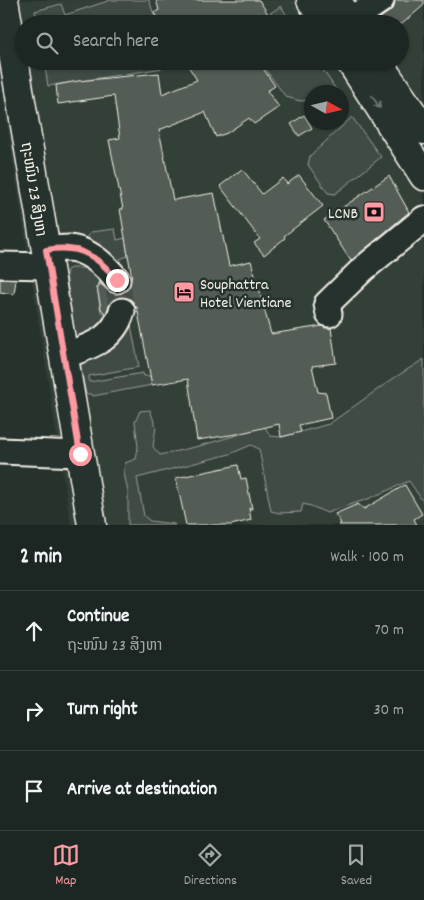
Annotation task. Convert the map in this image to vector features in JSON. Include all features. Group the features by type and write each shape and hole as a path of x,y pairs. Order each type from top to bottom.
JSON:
{"main road":[{"name":"ຖະໜົນ 23 ສິງຫາ","path":"4,0 15,66"},
{"path":"311,0 337,15"},
{"name":"ຖະໜົນ 23 ສິງຫາ","path":"16,70 92,525"},
{"path":"356,70 424,176"},
{"path":"383,70 424,130"}],"street":[{"path":"346,15 381,0"},
{"path":"329,314 327,304 363,269 424,218"},
{"path":"0,265 47,258 69,248 84,252 107,268 117,280"},
{"path":"63,356 93,345 108,335 120,318 122,310"},
{"path":"0,451 80,454"}],"shaded area":[{"path":"0,0 424,0 424,525 71,525 0,79"},
{"path":"111,0 149,0 154,15 65,15"},
{"path":"61,4 65,15 36,15 35,11"},
{"path":"281,6 286,15 268,15"},
{"path":"45,70 151,70 48,86"},
{"path":"266,70 323,70 333,85 304,85 304,101 286,97"},
{"path":"352,117 381,157 335,194 328,193 308,165 310,156 338,130 349,130 349,120"},
{"path":"115,229 117,240 125,238 128,256 120,259 120,262 116,265 88,245 88,235 91,232"},
{"path":"71,268 90,270 104,282 99,283 97,287 101,312 106,314 107,319 96,331 77,338 75,337 66,274 67,270"},
{"path":"126,324 131,325 139,367 89,376 89,382 143,373 144,376 150,376 152,385 93,396 92,394 86,394 81,364"},
{"path":"424,359 424,503 409,481 368,499 327,513 303,504 301,512 279,513 271,511 259,449 251,445 230,454 137,478 144,516 150,521 175,525 128,525 128,492 124,473 125,463 136,459 138,447 135,422 140,411 150,410 156,427 153,447 160,455 244,433 259,400 265,427 270,436 282,437 329,424"}],"building":[{"path":"156,0 259,0 268,14 155,15 154,13 159,10"},
{"path":"395,0 424,0 424,5 409,18 409,15 384,15 394,7"},
{"path":"191,70 264,70 275,86 267,91 279,107 254,124 249,118 227,133 216,137 205,112 159,130 173,200 214,193 229,266 251,261 271,334 322,326 331,328 336,363 312,366 318,392 326,393 331,418 299,425 301,432 281,437 279,424 237,434 197,440 188,379 152,385 137,307 128,298 120,297 113,300 106,314 101,309 97,287 99,283 112,293 119,294 127,291 132,278 120,209 123,209 109,140 120,138 114,96 58,104 56,85 159,73 162,94 197,80"},
{"path":"304,115 304,130 309,130 299,136 291,124"},
{"path":"242,169 262,194 283,178 287,184 299,175 323,206 284,236 285,238 264,255 254,243 260,239 220,186"},
{"path":"389,176 409,212 351,261 324,220"},
{"path":"0,279 16,280 14,294 0,292"},
{"path":"238,465 241,479 246,478 252,509 249,508 251,520 231,525 186,525 176,478"},
{"path":"405,485 422,514 414,519 417,525 338,525 341,523 335,514 358,504 364,509"}],"tunnel":[{"path":"117,280 122,311"}],"place":[{"name":"LCNB","path":"374,212"},
{"name":"Souphattra Hotel Vientiane","path":"184,292"}],"route":[{"path":"80,454 46,250 69,248 84,252 107,268 117,280"}]}
